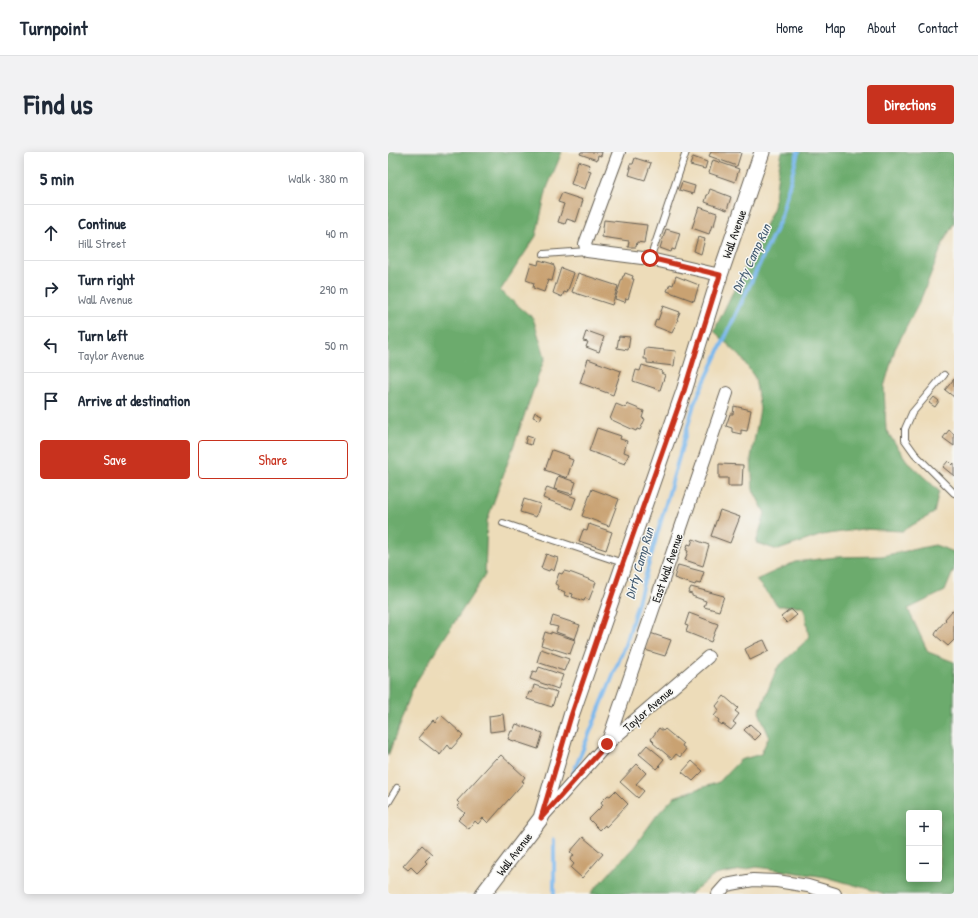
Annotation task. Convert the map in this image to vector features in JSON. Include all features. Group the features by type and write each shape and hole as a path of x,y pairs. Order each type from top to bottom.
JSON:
{"street":[{"path":"619,152 585,244 587,251 650,258 720,275"},
{"name":"Wall Avenue","path":"483,894 541,818 571,716 684,391 720,275 762,152"},
{"name":"East Wall Avenue","path":"607,744 727,393"},
{"name":"Taylor Avenue","path":"541,818 607,744 708,657"},
{"path":"718,894 726,885 753,880 777,881 808,886 835,894"}],"lane":[{"path":"650,258 686,152"},
{"path":"544,254 587,251"},
{"path":"944,375 912,413 905,429 905,440 915,454 954,493"},
{"path":"503,523 623,563"},
{"path":"388,803 397,788"}],"green space":[{"path":"388,152 562,152 547,188 536,236 500,291 533,318 545,357 487,521 485,575 414,685 388,756"},
{"path":"782,152 954,152 954,223 944,241 920,301 895,349 884,387 886,430 907,461 939,491 934,513 902,531 862,529 822,535 778,550 756,543 765,513 753,490 751,458 760,409 755,378 741,357 714,331 774,207"},
{"path":"935,545 954,552 954,569 945,591 908,609 928,652 954,662 954,894 886,894 826,877 757,867 715,875 690,894 590,894 634,847 657,815 674,797 719,782 740,760 761,754 769,736 759,712 777,668 809,638 804,606 778,606 756,580 795,562 836,557 882,556"}],"building":[{"path":"581,152 602,152 601,156 598,155 597,160 580,154"},
{"path":"711,152 741,153 737,166 709,156"},
{"path":"693,157 707,162 705,169 690,165"},
{"path":"635,158 651,163 645,180 629,175 631,168 629,168 630,164 633,164"},
{"path":"713,160 739,169 735,182 709,173"},
{"path":"578,161 590,165 588,170 591,171 585,189 571,184"},
{"path":"682,182 695,186 693,194 679,190"},
{"path":"710,189 731,197 727,210 705,202"},
{"path":"562,193 583,200 576,222 567,219 565,224 558,222 564,204 558,202"},
{"path":"699,207 717,213 714,226 712,225 709,234 692,228"},
{"path":"604,220 647,225 644,243 637,242 636,247 628,247 629,241 602,237"},
{"path":"666,229 680,233 675,250 672,249 671,252 660,248"},
{"path":"698,237 705,239 701,254 694,251"},
{"path":"539,260 553,264 555,269 552,281 548,280 544,292 533,288 534,283 526,280 531,263 538,265"},
{"path":"561,268 574,273 567,293 564,292 562,297 553,293"},
{"path":"578,273 618,286 612,305 572,292"},
{"path":"625,273 633,276 632,279 634,279 628,299 626,298 625,302 615,299"},
{"path":"676,276 699,285 694,301 667,291 670,284 673,285"},
{"path":"663,306 680,312 672,333 654,326"},
{"path":"586,332 604,337 599,352 586,347 588,342 583,341"},
{"path":"619,336 630,337 628,350 617,348"},
{"path":"645,348 676,351 674,366 647,363 647,359 644,359"},
{"path":"588,359 621,371 613,395 580,383"},
{"path":"642,365 662,371 661,373 665,375 660,390 633,381 636,370 640,371"},
{"path":"954,379 954,397 945,390"},
{"path":"934,397 939,401 935,407 929,403"},
{"path":"616,404 626,408 627,404 644,411 642,418 645,419 640,430 637,429 636,431 610,419"},
{"path":"734,406 751,410 747,431 741,430 741,434 732,432 732,428 726,426 730,414 733,414"},
{"path":"535,412 542,415 540,420 533,417"},
{"path":"597,428 621,436 620,439 627,441 624,452 629,454 625,464 589,451"},
{"path":"949,430 954,434 954,446 943,438"},
{"path":"527,436 533,438 531,445 525,443"},
{"path":"552,450 569,456 568,458 573,460 567,478 545,470"},
{"path":"948,461 952,465 954,463 954,476 943,467"},
{"path":"719,464 743,465 742,486 728,486 728,478 719,478"},
{"path":"558,476 576,482 572,494 554,489"},
{"path":"547,487 576,498 572,509 543,498"},
{"path":"592,489 619,499 609,526 582,516"},
{"path":"524,499 540,504 536,517 520,512"},
{"path":"720,510 740,517 730,543 711,536"},
{"path":"589,524 612,532 606,550 579,541 583,530 587,531"},
{"path":"693,539 709,545 703,566 685,560 688,551 686,550 688,544 691,545"},
{"path":"546,554 558,558 554,571 541,568"},
{"path":"678,565 704,572 700,584 696,583 695,585 674,578"},
{"path":"564,571 596,582 589,600 585,598 584,601 572,597 573,594 570,593 569,597 564,595 565,592 558,589 559,586 555,584 559,573 562,574"},
{"path":"691,587 724,596 719,611 704,607 706,601 688,593"},
{"path":"791,609 797,615 787,623 781,617"},
{"path":"952,611 954,612 954,640 948,646 935,635 937,630"},
{"path":"689,613 718,624 711,642 686,632 688,626 685,625"},
{"path":"553,616 580,625 575,639 556,632 558,627 550,625"},
{"path":"545,632 551,634 551,632 575,640 570,654 541,645"},
{"path":"650,633 671,640 665,656 645,650"},
{"path":"764,640 769,651 750,660 745,649"},
{"path":"541,649 569,659 564,671 537,662"},
{"path":"539,667 563,675 558,689 530,679 533,671 537,672"},
{"path":"534,685 557,692 552,707 527,699 529,692 532,693"},
{"path":"724,696 738,708 735,711 739,714 733,722 736,724 731,730 718,722 719,720 714,716 719,710 716,706"},
{"path":"503,714 505,730 490,732 489,716"},
{"path":"441,715 463,736 451,749 448,745 440,755 418,738 433,720 435,722"},
{"path":"516,724 543,733 538,749 508,739"},
{"path":"750,724 761,734 755,740 744,730"},
{"path":"659,728 663,731 665,729 683,744 682,746 686,749 680,757 676,754 672,759 653,743 654,742 651,739"},
{"path":"647,745 664,759 657,769 639,754"},
{"path":"501,755 525,777 522,781 524,782 488,823 483,818 478,824 475,821 469,829 458,820 465,813 457,806 460,804 457,801 496,758 497,759"},
{"path":"692,761 703,771 693,781 682,772"},
{"path":"637,764 646,773 636,784 644,791 638,798 620,782"},
{"path":"615,791 628,804 606,827 605,825 600,830 589,819 603,805 601,802"},
{"path":"583,837 603,854 582,878 571,868 574,864 570,860 574,855 570,852"},
{"path":"422,845 432,854 425,861 427,863 417,873 411,867 408,870 403,866"}],"waterway":[{"name":"Dirty Camp Run","path":"572,776 627,641 694,404 780,220 798,152"},
{"name":"Dirty Camp Run","path":"554,840 554,894"}],"route":[{"path":"607,744 541,818 571,716 684,391 720,275 650,258"}]}
